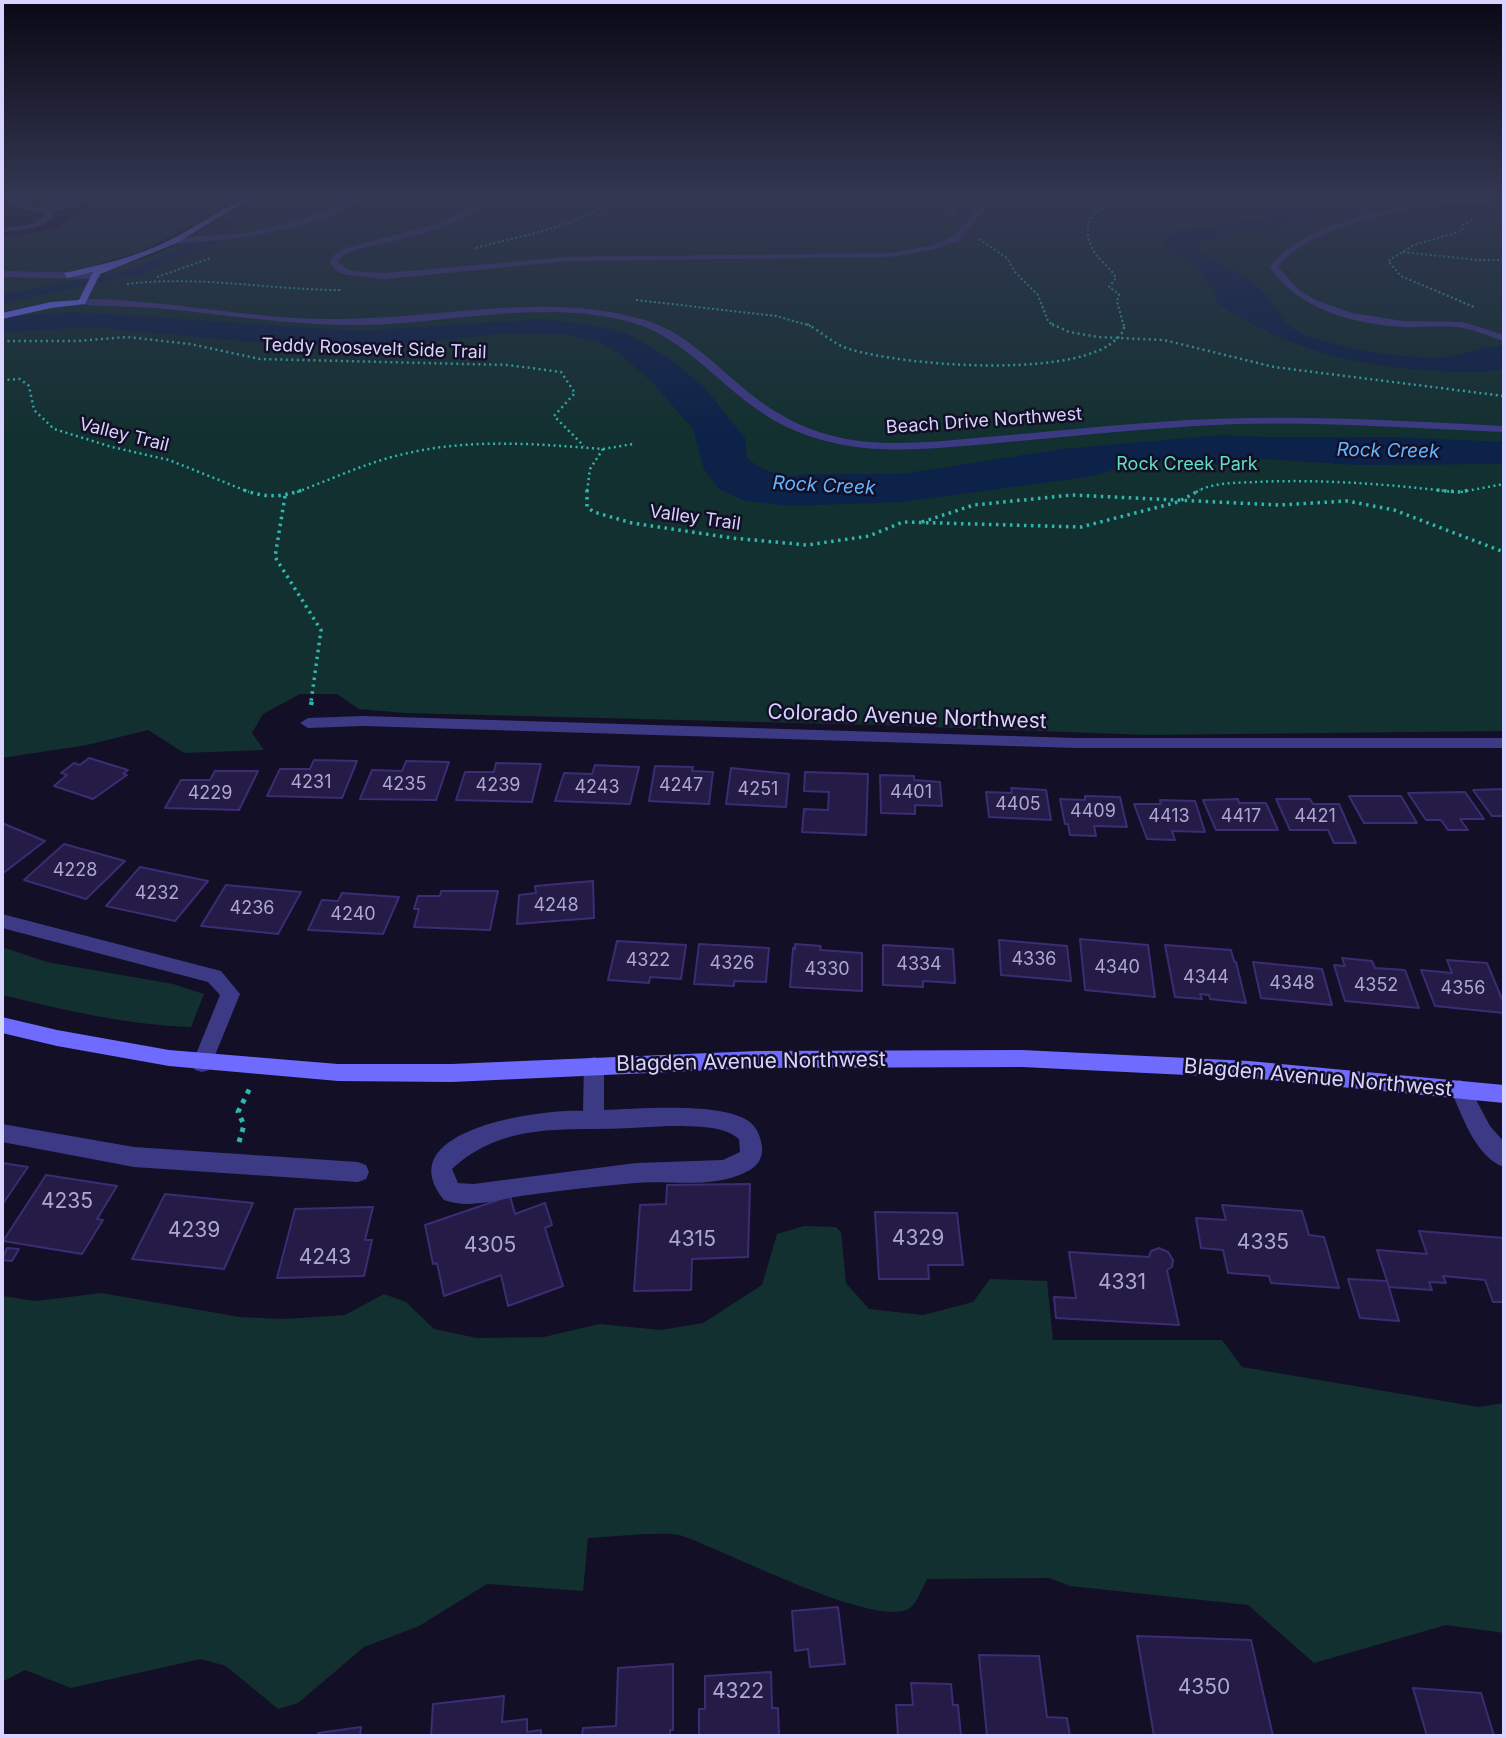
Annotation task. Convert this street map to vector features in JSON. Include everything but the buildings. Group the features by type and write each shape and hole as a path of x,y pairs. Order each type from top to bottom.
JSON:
{"main road":[{"path":"86,295 97,276"},
{"name":"Beach Drive Northwest","path":"2,314 27,305 86,295"},
{"name":"Beach Drive Northwest","path":"2,314 86,295"},
{"name":"Blagden Avenue Northwest","path":"2,1025 61,1040 202,1064 252,1068 408,1073 801,1059 1096,1060 1504,1094"}],"street":[{"path":"1280,276 1289,287 1341,313 1396,323 1461,325 1504,338"},
{"name":"Beach Drive Northwest","path":"86,295 242,317 314,322 396,321 552,310 624,317 654,326 681,339 748,398 780,420 821,436 868,445 914,446 1242,420 1329,420 1504,429"},
{"name":"Colorado Avenue Northwest","path":"309,723 363,721 1131,745 1361,746 1504,743"},
{"path":"2,921 214,976 230,994 202,1064"},
{"path":"593,1119 594,1065"},
{"path":"1460,1089 1482,1133 1504,1157"},
{"path":"554,1118 593,1119 700,1119 742,1128 751,1140 751,1156 740,1165 723,1170 636,1173 472,1194 452,1193 443,1182 440,1166 455,1150 483,1134 554,1118"},
{"path":"2,1133 164,1162 358,1172"}],"path":[{"path":"1019,276 1038,295 1045,307 1048,321 1057,328 1098,337 1164,340 1274,367 1504,396"},
{"path":"630,299 706,310 752,312 803,322 834,344 852,350 926,360 1009,363 1083,357 1120,338 1125,328 1117,302 1119,295 1110,286 1115,276"},
{"path":"1401,276 1482,310"},
{"name":"Teddy Roosevelt Side Trail","path":"2,341 77,341 127,337 190,344 260,359 508,365 561,372 575,393 554,416 566,430 581,439 585,447"},
{"name":"Valley Trail","path":"2,380 20,379 29,386 34,410 54,429 112,447 169,460 256,494 285,496 402,454 437,447 514,442 603,449"},
{"path":"603,449 633,444"},
{"name":"Valley Trail","path":"603,449 590,464 586,488 587,506 594,512 632,523 732,538 807,545 869,536 903,522 1072,528 1178,502 1201,489 1241,482 1383,484 1458,492 1504,484"},
{"path":"919,523 975,505 1072,495 1279,505 1347,501 1394,510 1504,552"},
{"path":"285,496 275,557 321,630 309,723"},
{"path":"231,1166 244,1125 238,1112 250,1088"}],"green space":[{"name":"Rock Creek Park","path":"2,276 1504,276 1504,731 1148,735 405,713 359,709 337,694 300,694 263,714 252,733 264,750 184,753 148,730 87,745 2,758"},
{"path":"2,947 47,962 173,984 204,994 191,1027 119,1020 49,1006 2,995"},
{"path":"804,1226 836,1227 841,1232 846,1283 869,1309 923,1315 973,1302 990,1279 1047,1281 1053,1340 1222,1340 1242,1367 1479,1407 1504,1403 1504,1633 1446,1625 1314,1663 1248,1605 1070,1586 1049,1578 927,1579 911,1607 894,1612 834,1599 679,1535 648,1534 588,1538 583,1591 487,1584 419,1626 364,1647 298,1703 278,1709 226,1666 201,1659 71,1688 25,1670 2,1682 2,1296 36,1301 101,1293 240,1317 284,1319 345,1315 384,1294 406,1302 434,1329 477,1338 544,1337 599,1324 661,1330 703,1323 762,1285 777,1234"}],"water":[{"path":"97,276 133,276 2,303 2,295"},
{"path":"1202,276 1241,276 1267,296 1291,327 1323,341 1345,347 1416,357 1452,356 1504,345 1504,369 1484,372 1424,370 1367,363 1316,351 1268,332 1218,304 1214,292"},
{"name":"Rock Creek","path":"74,312 359,331 544,319 611,328 628,334 669,358 704,387 745,438 747,458 767,471 790,476 901,474 1062,449 1221,435 1395,437 1504,442 1504,464 1357,465 1263,459 1223,465 1176,460 1138,462 1094,476 902,502 789,506 745,501 718,488 704,469 693,429 652,382 619,353 597,341 570,335 510,333 400,344 285,345 90,327 2,332 2,317"}]}
